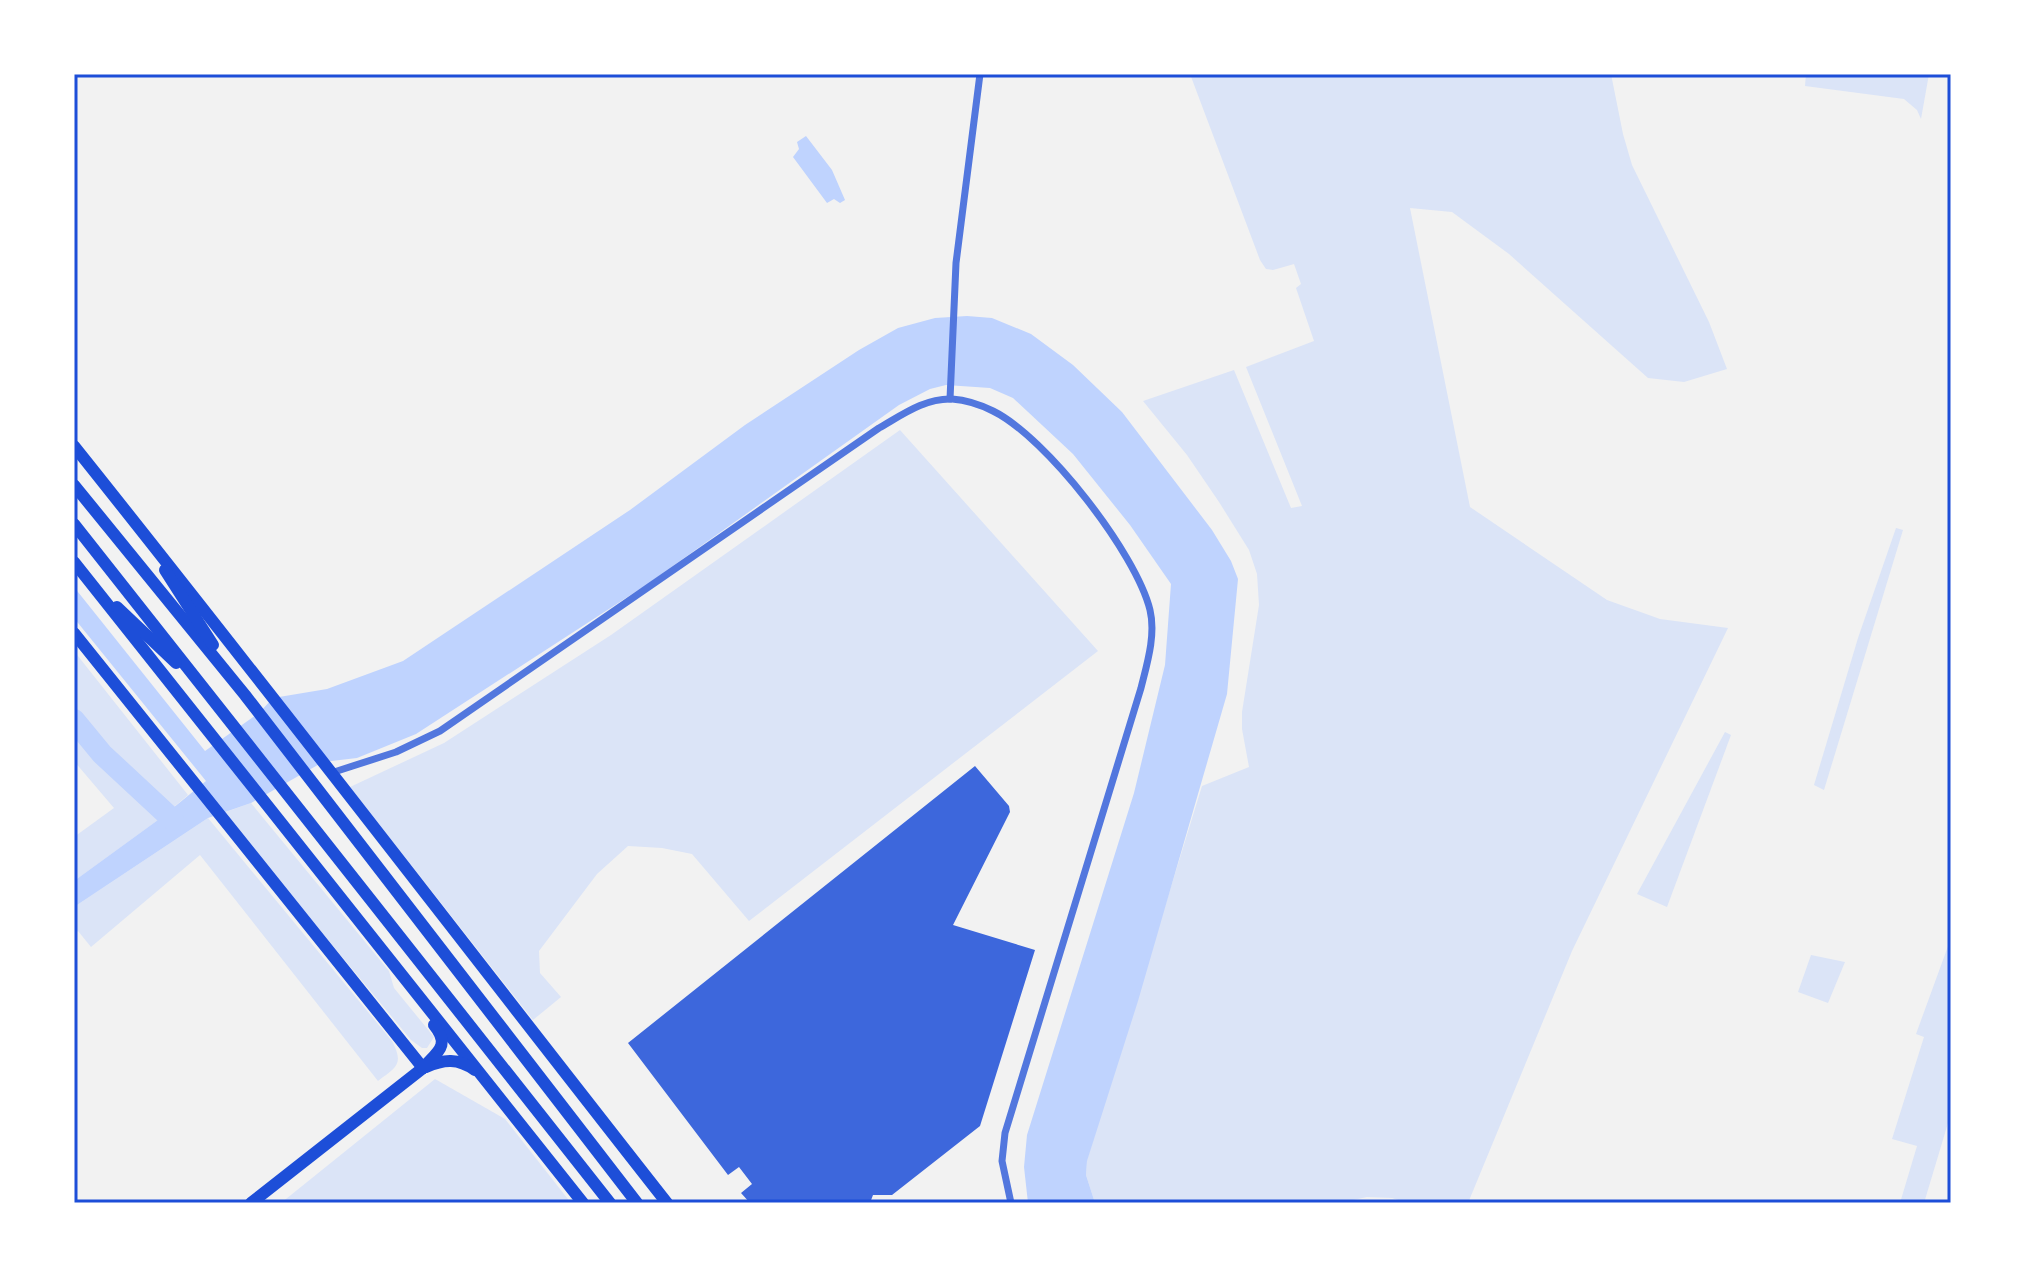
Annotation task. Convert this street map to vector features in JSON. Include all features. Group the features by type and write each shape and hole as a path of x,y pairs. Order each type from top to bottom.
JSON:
{"main road":[{"path":"74,446 667,1203"},
{"path":"74,485 245,695 637,1203"},
{"path":"134,521 245,695"},
{"path":"74,524 610,1203"},
{"path":"74,562 583,1203"},
{"path":"83,574 211,697"},
{"path":"74,633 423,1068"},
{"path":"251,1203 423,1068 442,1045 442,1039 411,997 397,970"},
{"path":"423,1068 446,1059 460,1061 481,1074"}],"street":[{"path":"951,396 956,263 980,74"},
{"path":"327,768 396,752 440,731 912,408 951,396 995,411 1059,466 1128,560 1143,588 1151,614 1151,638 1141,688 1005,1133 1002,1161 1011,1203"}],"shaded area":[{"path":"1190,74 1611,74 1632,165 1709,322 1727,369 1684,382 1648,378 1509,254 1452,212 1410,208 1470,507 1607,600 1660,619 1728,628 1572,951 1468,1203 1408,1203 1392,1198 1367,1197 1339,1203 1095,1203 1086,1175 1087,1160 1202,786 1249,767 1242,712 1259,605 1257,574 1249,550 1219,502 1187,455 1143,401 1234,370 1291,508 1302,506 1246,367 1314,341 1296,288 1301,284 1294,264 1273,270 1266,269 1260,260"},
{"path":"1806,74 1929,74 1921,119 1917,110 1904,99 1805,86"},
{"path":"900,430 1098,651 749,921 692,854 628,846 597,874 539,951 540,973 561,997 533,1020 350,787 444,743 611,635"},
{"path":"1896,528 1903,530 1824,790 1814,785 1858,638"},
{"path":"74,651 188,795 74,881 74,837 114,808 74,761"},
{"path":"1725,732 1731,735 1667,907 1637,894"},
{"path":"251,803 389,971 394,988 434,1037 427,1048 411,1040 223,813"},
{"path":"208,818 392,1041 398,1055 397,1064 378,1081 200,855 91,947 78,931 74,934 74,907"},
{"path":"1951,938 1951,1113 1924,1203 1900,1203 1917,1146 1892,1139 1924,1037 1916,1034"},
{"path":"1811,955 1845,962 1828,1003 1798,992"},
{"path":"435,1079 505,1119 571,1203 281,1203"}],"water":[{"path":"806,136 832,170 845,200 840,203 834,199 827,203 793,157 799,149 797,142"},
{"path":"935,318 992,318 1031,334 1073,365 1122,412 1212,530 1238,579 1227,694 1138,1001 1087,1161 1086,1175 1095,1203 1028,1203 1024,1167 1027,1135 1134,793 1165,665 1171,584 1130,525 1073,454 1013,398 990,388 946,385 930,389 899,405 649,583 416,734 357,758 323,762 251,803 208,818 74,907 74,881 206,781 74,618 74,587 205,751 259,713 273,698 327,689 403,661 630,510 745,425 859,350 898,328"}],"building":[{"path":"975,766 1009,806 1010,812 953,925 1035,950 980,1126 892,1195 873,1195 870,1203 750,1203 741,1193 752,1184 739,1167 728,1175 628,1043"}],"waterway":[{"path":"74,720 102,754 173,820"}]}
